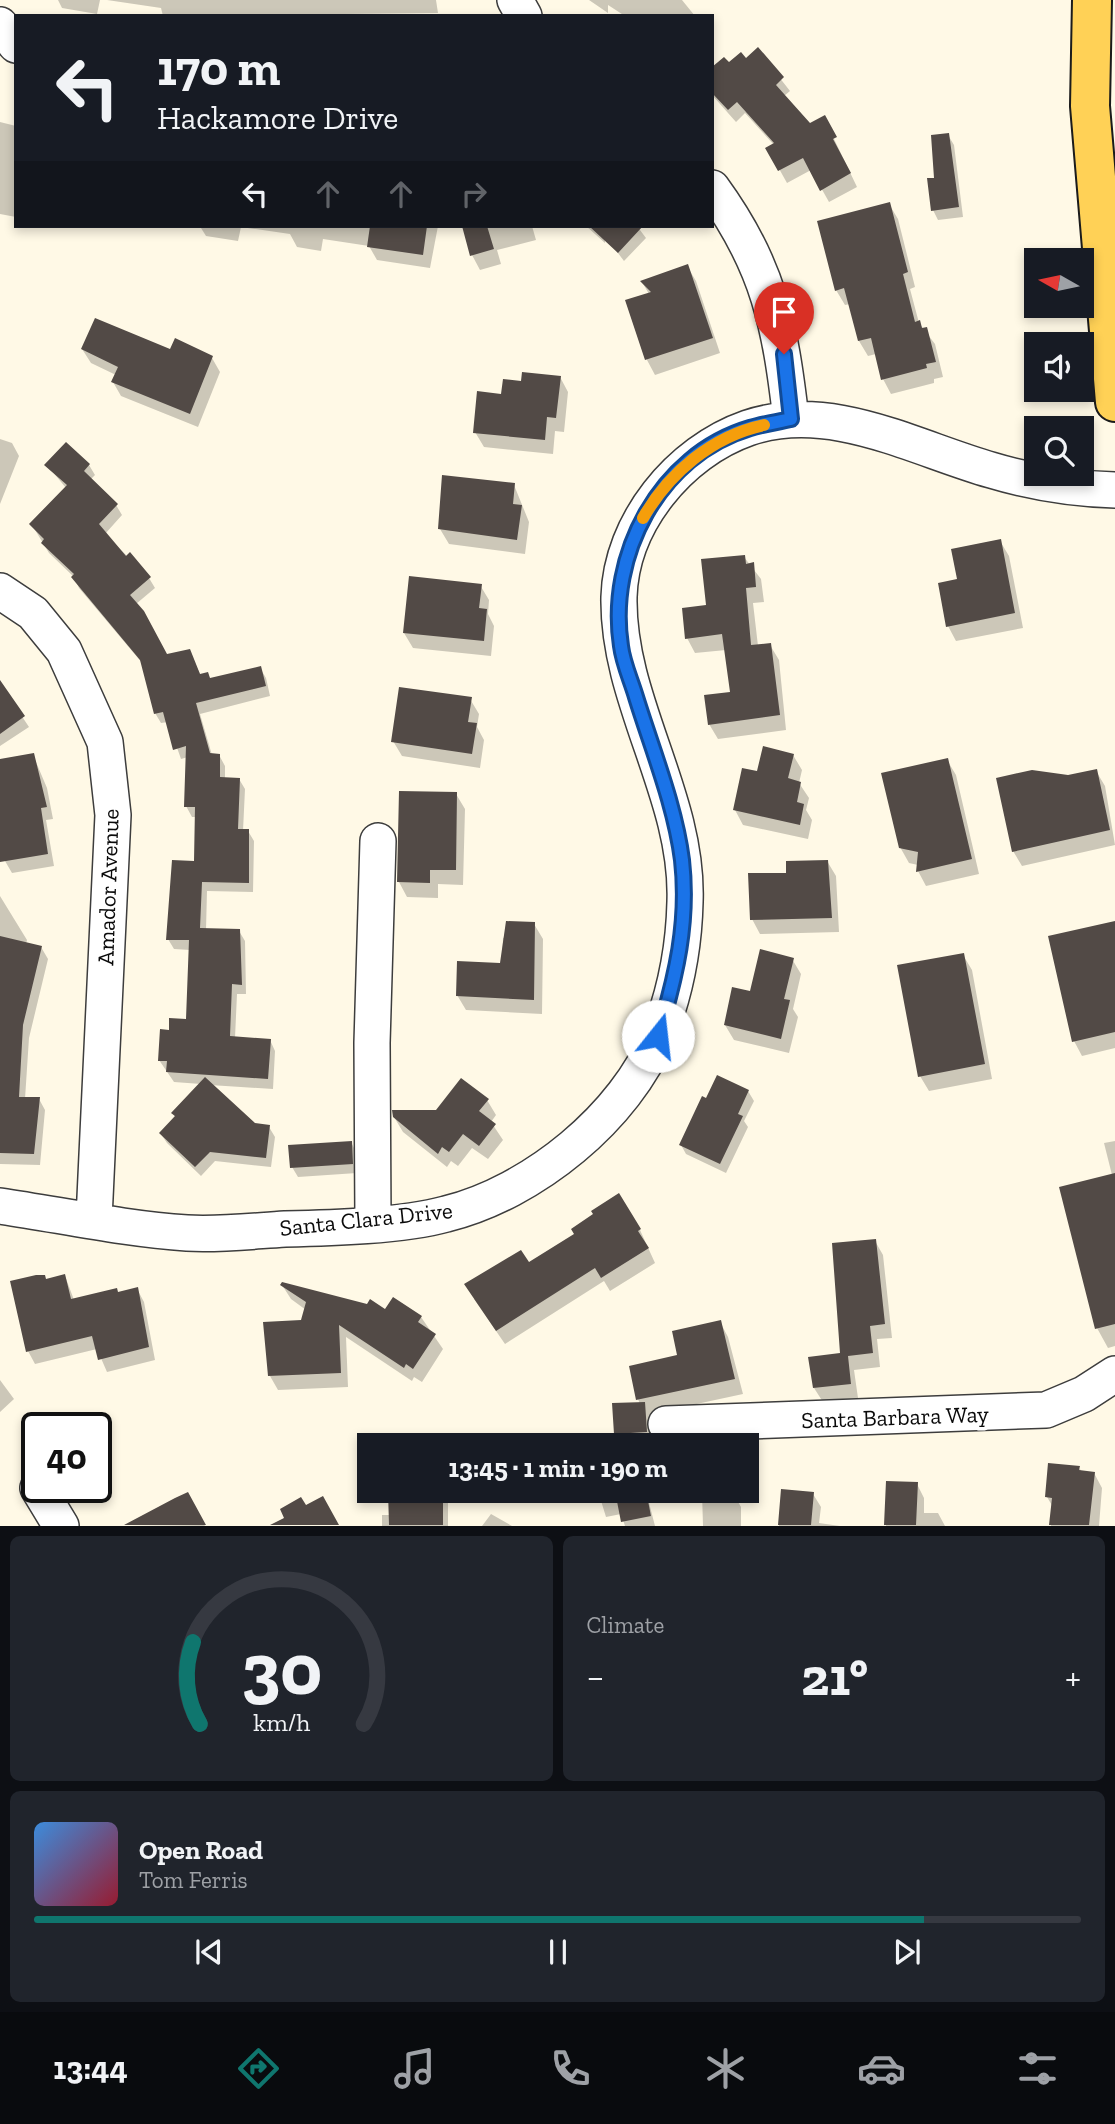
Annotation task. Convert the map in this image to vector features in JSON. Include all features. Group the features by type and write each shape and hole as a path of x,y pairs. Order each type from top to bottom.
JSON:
{"main road":[{"path":"1092,0 1090,106 1115,402"}],"street":[{"path":"0,25 14,42"},
{"path":"714,191 737,223 770,295 784,354 791,419"},
{"name":"Santa Clara Drive","path":"0,1206 187,1233 373,1223 446,1215 498,1195 542,1172 608,1112 635,1077 658,1036 676,976 685,899 681,856 670,808 621,646 619,592 631,540 656,495 677,472 710,447 748,428 791,419 863,427 991,470 1050,484 1115,490"},
{"name":"Amador Avenue","path":"0,592 33,613 64,651 105,742 113,815 94,1219"},
{"path":"373,1223 372,1043 378,841"},
{"name":"Santa Barbara Way","path":"666,1424 1046,1410 1084,1394 1115,1374"},
{"path":"47,1503 61,1525"}],"building":[{"path":"758,47 784,77 776,85 810,123 825,115 837,137 833,139 851,173 820,191 803,158 778,171 765,148 774,143 737,102 728,110 714,95 714,65 724,57 729,62 741,52 746,58"},
{"path":"949,133 959,207 931,211 927,178 934,178 931,135"},
{"path":"890,202 908,272 903,274 915,322 920,320 922,328 927,327 936,362 926,364 927,368 881,380 871,338 858,341 844,288 835,291 817,221"},
{"path":"370,228 427,228 423,255 367,247"},
{"path":"463,228 488,228 494,249 470,256"},
{"path":"591,228 641,228 618,253"},
{"path":"688,264 713,338 645,360 625,300 651,292 640,281"},
{"path":"95,318 170,349 175,338 213,356 190,414 111,382 118,367 81,349"},
{"path":"522,372 561,376 556,418 547,417 545,440 473,433 477,391 501,394 503,379 521,381"},
{"path":"66,442 90,464 84,471 118,504 99,524 126,556 130,552 151,577 130,595 144,611 167,654 190,649 200,674 208,672 210,678 261,666 266,686 196,703 210,753 220,754 220,777 240,778 238,829 249,829 249,883 202,882 200,928 240,929 242,985 232,984 230,1036 271,1039 268,1079 166,1072 167,1061 158,1061 160,1029 169,1030 169,1018 186,1019 189,940 166,940 172,860 194,861 195,807 184,807 186,746 173,750 163,712 154,714 140,660 71,577 74,574 41,543 44,539 29,524 67,485 44,465"},
{"path":"442,475 515,483 513,504 522,505 517,540 438,529"},
{"path":"1001,539 1015,613 946,627 938,583 957,579 951,549"},
{"path":"745,555 746,564 754,562 756,587 746,588 751,645 771,643 780,715 708,725 704,695 730,692 722,634 685,639 682,608 706,605 701,559"},
{"path":"409,576 482,584 479,608 487,609 484,641 403,633"},
{"path":"0,680 25,716 0,734"},
{"path":"399,687 472,697 468,722 477,723 472,754 391,742"},
{"path":"763,746 794,754 788,778 801,782 797,802 804,804 800,825 733,810 742,768 757,771"},
{"path":"34,753 47,807 41,808 48,854 0,862 0,759"},
{"path":"948,758 972,859 916,872 918,852 899,848 881,773"},
{"path":"1097,769 1110,830 1012,852 996,778 1032,770 1068,775"},
{"path":"399,791 457,792 456,870 430,870 430,883 397,882"},
{"path":"828,860 832,918 750,920 748,873 786,873 786,861"},
{"path":"506,921 535,922 534,1000 456,996 457,961 500,963"},
{"path":"1115,921 1115,1032 1072,1042 1048,936"},
{"path":"0,936 42,946 23,1025 19,1097 40,1097 34,1154 0,1153"},
{"path":"760,949 794,958 784,999 790,1000 781,1039 724,1025 732,987 750,991"},
{"path":"964,953 985,1064 918,1077 897,965"},
{"path":"717,1075 749,1090 738,1114 743,1116 720,1164 679,1145 702,1096 706,1098"},
{"path":"205,1077 255,1123 270,1125 266,1158 210,1152 195,1167 159,1133 175,1116 171,1113"},
{"path":"461,1078 489,1099 479,1111 496,1124 479,1146 463,1134 449,1152 442,1147 438,1154 393,1117 392,1110 436,1110"},
{"path":"352,1141 353,1164 290,1168 288,1145"},
{"path":"1115,1173 1115,1324 1095,1329 1059,1187"},
{"path":"619,1193 649,1248 601,1278 595,1268 496,1331 464,1284 521,1250 529,1262 574,1234 571,1229 593,1214 591,1211"},
{"path":"876,1239 885,1324 870,1326 873,1353 848,1356 851,1384 813,1388 808,1357 840,1353 832,1243"},
{"path":"65,1274 71,1299 117,1288 118,1292 138,1287 149,1347 98,1360 92,1336 26,1352 10,1281 36,1275 45,1275 46,1279"},
{"path":"282,1282 367,1304 370,1299 385,1309 393,1297 422,1316 418,1322 436,1334 413,1369 406,1364 404,1368 339,1325 341,1373 268,1376 263,1322 301,1320 306,1302 280,1285"},
{"path":"721,1320 735,1379 636,1400 629,1366 677,1355 672,1331"},
{"path":"645,1402 647,1432 614,1433 612,1403"},
{"path":"1048,1463 1080,1466 1079,1470 1095,1472 1089,1525 1049,1525 1052,1498 1045,1497"},
{"path":"886,1481 918,1482 916,1525 884,1525"},
{"path":"781,1489 814,1492 811,1525 778,1525"},
{"path":"188,1492 206,1525 124,1525 175,1498"},
{"path":"323,1496 339,1525 270,1525 284,1518 280,1509 301,1497 306,1505"},
{"path":"388,1503 443,1503 443,1525 389,1525"},
{"path":"617,1503 648,1503 651,1516 621,1522"}],"slow traffic":[{"path":"643,518 656,495 677,472 710,447 748,428 764,425"}],"route":[{"path":"658,1036 676,976 685,899 681,856 670,808 621,646 619,592 631,540 656,495 677,472 710,447 748,428 791,419 784,354"}]}
